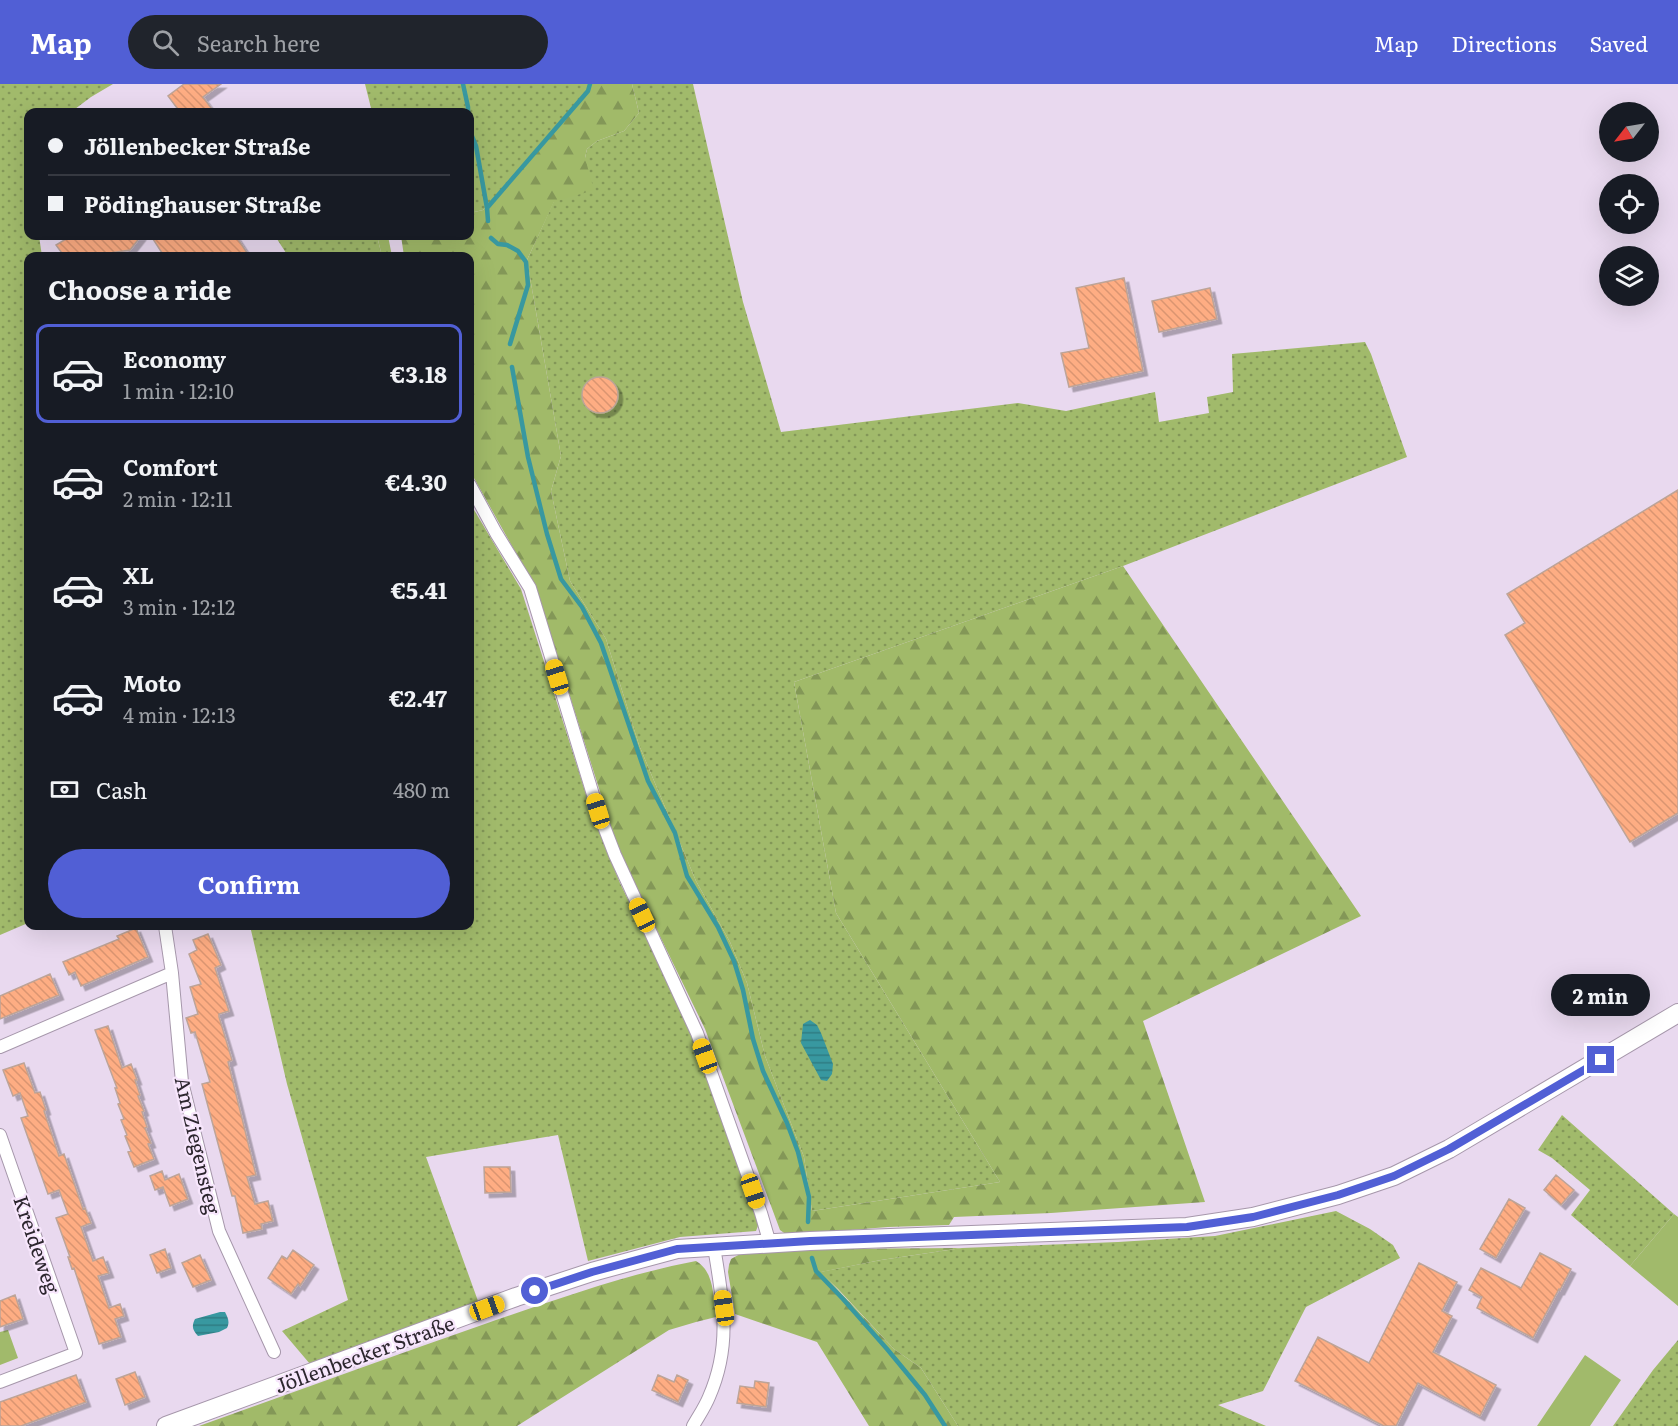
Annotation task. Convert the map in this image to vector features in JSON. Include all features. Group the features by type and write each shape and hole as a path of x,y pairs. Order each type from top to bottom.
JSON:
{"main road":[{"name":"Jöllenbecker Straße","path":"166,1426 497,1304 571,1279 677,1249 810,1241 1187,1227 1275,1212 1394,1176 1449,1149 1678,1013"}],"street":[{"path":"474,492 530,588 598,811 615,855 697,1033 770,1244"},
{"name":"Am Ziegensteg","path":"166,930 182,1082 219,1231 274,1352"},
{"path":"0,1047 172,973"},
{"name":"Kreideweg","path":"0,1135 76,1353 0,1382"},
{"path":"693,1426 709,1397 720,1363 724,1338 724,1308 714,1247"}],"green space":[{"path":"0,84 113,84 76,108 24,108 24,240 40,240 41,252 24,252 24,925 0,935"},
{"path":"365,84 591,84 588,92 483,210 474,212 474,108 371,108"},
{"path":"591,84 632,84 639,113 624,131 597,141 587,149 585,158 594,190 554,202 527,260 561,456 551,491 570,581 606,639 639,745 696,881 730,942 747,983 765,1056 804,1157 812,1211 1000,1182 836,913 794,682 1123,566 1361,916 1143,1021 1205,1202 954,1217 949,1225 787,1235 780,1230 705,1029 619,852 536,589 474,478 474,252 403,252 402,240 474,240 474,212 483,210 588,92"},
{"path":"632,84 693,84 743,302 781,432 1018,403 1066,411 1155,392 1159,422 1209,413 1207,397 1233,392 1232,354 1365,342 1407,457 1123,566 794,682 836,913 1000,1182 812,1211 804,1157 765,1056 747,983 730,942 696,881 639,745 606,639 570,581 551,491 561,456 527,260 554,201 585,158 587,149 597,141 624,131 639,113"},
{"path":"278,240 378,240 381,252 285,252"},
{"path":"378,240 389,240 391,252 381,252"},
{"path":"474,510 521,589 592,813 620,883 695,1035 759,1223 756,1231 680,1237 588,1261 558,1135 426,1157 478,1301 310,1364 282,1331 348,1300 287,1084 251,930 474,930"},
{"path":"1562,1115 1674,1214 1630,1266 1571,1215 1590,1190 1552,1158 1538,1150"},
{"path":"1336,1211 1370,1229 1393,1245 1400,1258 1306,1307 1263,1391 1218,1405 1266,1426 958,1426 921,1368 894,1349 820,1272 962,1248 1215,1236"},
{"path":"1674,1214 1678,1217 1678,1306 1630,1266"},
{"path":"962,1248 821,1272 894,1349 921,1368 958,1426 869,1426 817,1342 735,1314 728,1272 731,1259 742,1253 813,1249"},
{"path":"696,1261 707,1272 710,1279 716,1317 669,1330 517,1426 199,1426 561,1298 615,1281"},
{"path":"8,1330 18,1358 0,1365 0,1332"},
{"path":"1678,1340 1678,1426 1613,1426 1653,1370"},
{"path":"1585,1355 1621,1380 1590,1426 1537,1426"}],"water":[{"path":"810,1020 817,1025 833,1064 832,1074 827,1081 821,1080 801,1043 803,1024"},
{"path":"225,1312 227,1316 227,1328 198,1336 193,1328 195,1319"}],"building":[{"path":"184,84 221,84 203,97 211,108 177,108 168,96"},
{"path":"64,240 138,240 130,250 116,252 61,252 56,245"},
{"path":"154,240 239,240 246,252 161,252"},
{"path":"1124,278 1143,371 1069,387 1061,353 1089,348 1076,288"},
{"path":"1210,288 1217,319 1159,332 1152,301"},
{"path":"600,377 612,383 618,395 612,407 600,413 588,407 582,395 588,383"},
{"path":"1678,490 1678,813 1630,842 1505,635 1525,623 1507,594"},
{"path":"137,930 148,957 81,986 75,972 69,975 63,962 119,939 117,936"},
{"path":"208,934 221,965 215,968 229,1011 219,1014 219,1017 232,1060 228,1062 256,1175 247,1177 255,1204 268,1201 273,1221 261,1224 262,1229 243,1233 235,1196 232,1196 202,1084 210,1082 195,1032 191,1033 186,1018 198,1014 190,987 201,984 189,954 197,950 193,940"},
{"path":"50,974 59,995 0,1019 0,996"},
{"path":"108,1026 122,1068 131,1064 137,1080 135,1080 140,1095 138,1096 147,1127 145,1128 151,1143 148,1144 154,1159 134,1167 121,1120 124,1119 118,1104 120,1103 115,1088 117,1088 95,1030"},
{"path":"24,1063 35,1093 40,1092 59,1156 64,1154 83,1209 85,1208 91,1223 81,1227 93,1261 103,1257 109,1273 98,1276 109,1308 120,1304 124,1316 115,1319 121,1337 99,1344 56,1218 68,1214 59,1190 48,1194 21,1118 28,1116 20,1093 13,1096 3,1070"},
{"path":"484,1167 510,1167 511,1192 485,1193"},
{"path":"162,1171 165,1180 179,1174 188,1199 170,1206 163,1187 155,1190 150,1176"},
{"path":"1556,1175 1574,1190 1561,1205 1544,1190"},
{"path":"1509,1199 1525,1208 1496,1258 1480,1249"},
{"path":"165,1249 171,1268 157,1273 150,1255"},
{"path":"293,1250 314,1265 300,1286 298,1284 291,1294 268,1278 282,1256 287,1259"},
{"path":"1540,1253 1571,1269 1533,1338 1477,1308 1482,1297 1469,1290 1481,1268 1521,1288"},
{"path":"200,1255 211,1280 193,1287 182,1263"},
{"path":"1419,1263 1457,1282 1442,1311 1452,1316 1433,1352 1496,1385 1480,1416 1418,1383 1396,1426 1384,1426 1295,1381 1318,1337 1369,1363"},
{"path":"15,1295 23,1319 0,1327 0,1301"},
{"path":"135,1372 145,1397 125,1405 116,1379"},
{"path":"76,1375 86,1402 21,1426 0,1426 0,1402"},
{"path":"658,1375 674,1382 677,1375 688,1380 678,1402 652,1390"},
{"path":"755,1381 769,1383 766,1407 737,1403 740,1386 754,1388"}],"waterway":[{"path":"463,84 468,108"},
{"path":"487,208 588,91 590,84"},
{"path":"474,141 488,221"},
{"path":"491,238 498,244 507,245 518,251 526,262 528,285 510,344"},
{"path":"512,367 528,457 561,579 582,607 601,643 648,781 675,833 687,876 718,927 734,961 763,1071 798,1152 809,1197 808,1222"},
{"path":"812,1258 816,1271 887,1349 925,1395 945,1426"}],"route":[{"path":"535,1291 592,1272 677,1249 810,1241 1187,1227 1253,1217 1338,1195 1394,1176 1449,1149 1601,1060"}]}
